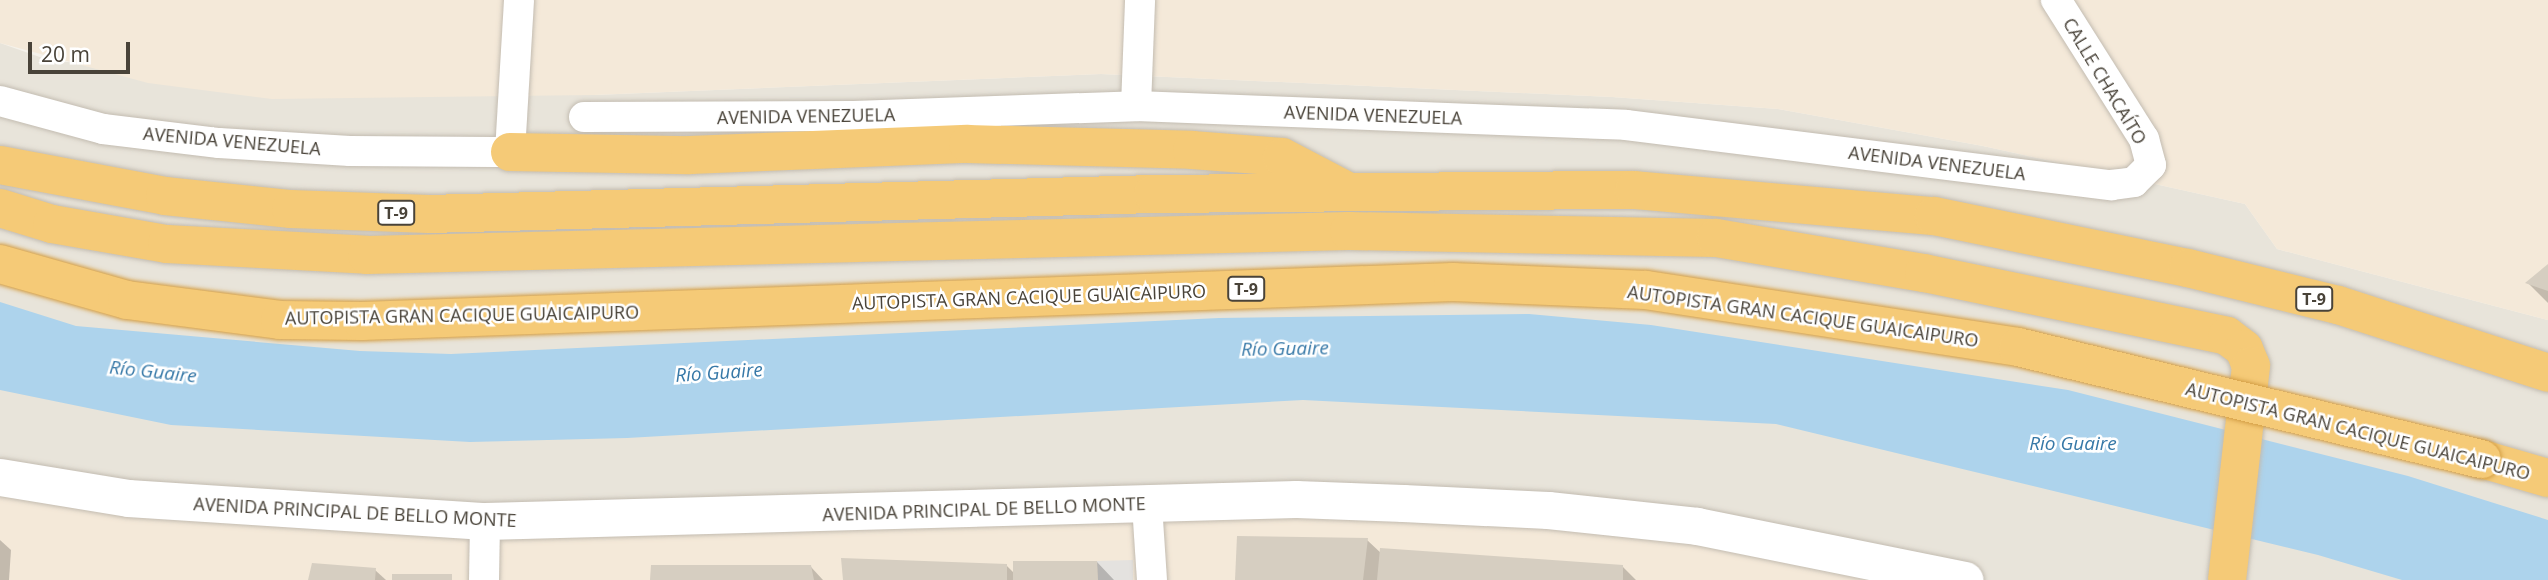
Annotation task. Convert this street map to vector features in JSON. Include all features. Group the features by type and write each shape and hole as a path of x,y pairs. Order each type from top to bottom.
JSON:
{"highway":[{"path":"510,152 690,155 968,144 1192,150 1282,157 1347,191"},
{"name":"T-9","path":"0,165 165,196 290,209 429,214 1347,191 1634,190 1934,216 2188,268 2338,305 2548,373"},
{"path":"0,208 52,225 167,244 367,255 1336,232 1716,237 1924,273 2227,336 2244,349 2251,366 2227,580"},
{"name":"AUTOPISTA GRAN CACIQUE GUAICAIPURO","path":"0,264 127,300 280,320 362,321 1453,282 1646,290 2018,347 2548,478"}],"street":[{"path":"510,152 519,0"},
{"path":"1136,106 1140,0"},
{"name":"CALLE CHACAÍTO","path":"2056,0 2144,139 2151,164"},
{"name":"AVENIDA VENEZUELA","path":"0,101 103,129 219,143 350,150 510,152"},
{"name":"AVENIDA VENEZUELA","path":"584,117 854,116 1136,106 1626,125 2111,184 2134,182 2151,164"},
{"name":"AVENIDA PRINCIPAL DE BELLO MONTE","path":"0,477 141,500 485,522 1296,499 1548,510 1698,526 1965,580"},
{"path":"1147,505 1152,580"},
{"path":"484,580 485,522"}],"shaded area":[{"path":"0,0 2548,0 2548,320 2277,249 2245,204 1983,146 1778,109 1612,97 1101,74 594,95 272,99 148,83 0,43"},
{"path":"0,43 51,61 594,95 1101,74 1612,97 1778,109 1983,146 2245,204 2277,249 2548,320 2548,580 1939,580 571,525 0,472"},
{"path":"0,472 179,505 1396,500 1939,580 0,580"},
{"path":"1133,560 1133,580 1098,580 1097,561"}],"water":[{"name":"Río Guaire","path":"0,302 76,326 360,351 451,354 1219,318 1529,314 1651,325 2068,390 2408,476 2548,520 2548,580 2402,580 2318,555 1776,424 1303,400 627,438 470,442 171,425 0,390"}],"building":[{"path":"2548,264 2548,291 2525,283"},
{"path":"1237,536 1368,538 1363,580 1235,580"},
{"path":"1380,548 1623,565 1623,580 1377,580"},
{"path":"841,558 1007,564 1007,580 843,580"},
{"path":"1013,561 1097,561 1098,580 1013,580"},
{"path":"312,563 376,568 375,580 308,580"},
{"path":"651,565 811,565 814,580 650,580"},
{"path":"392,574 452,574 452,580 392,580"}]}
